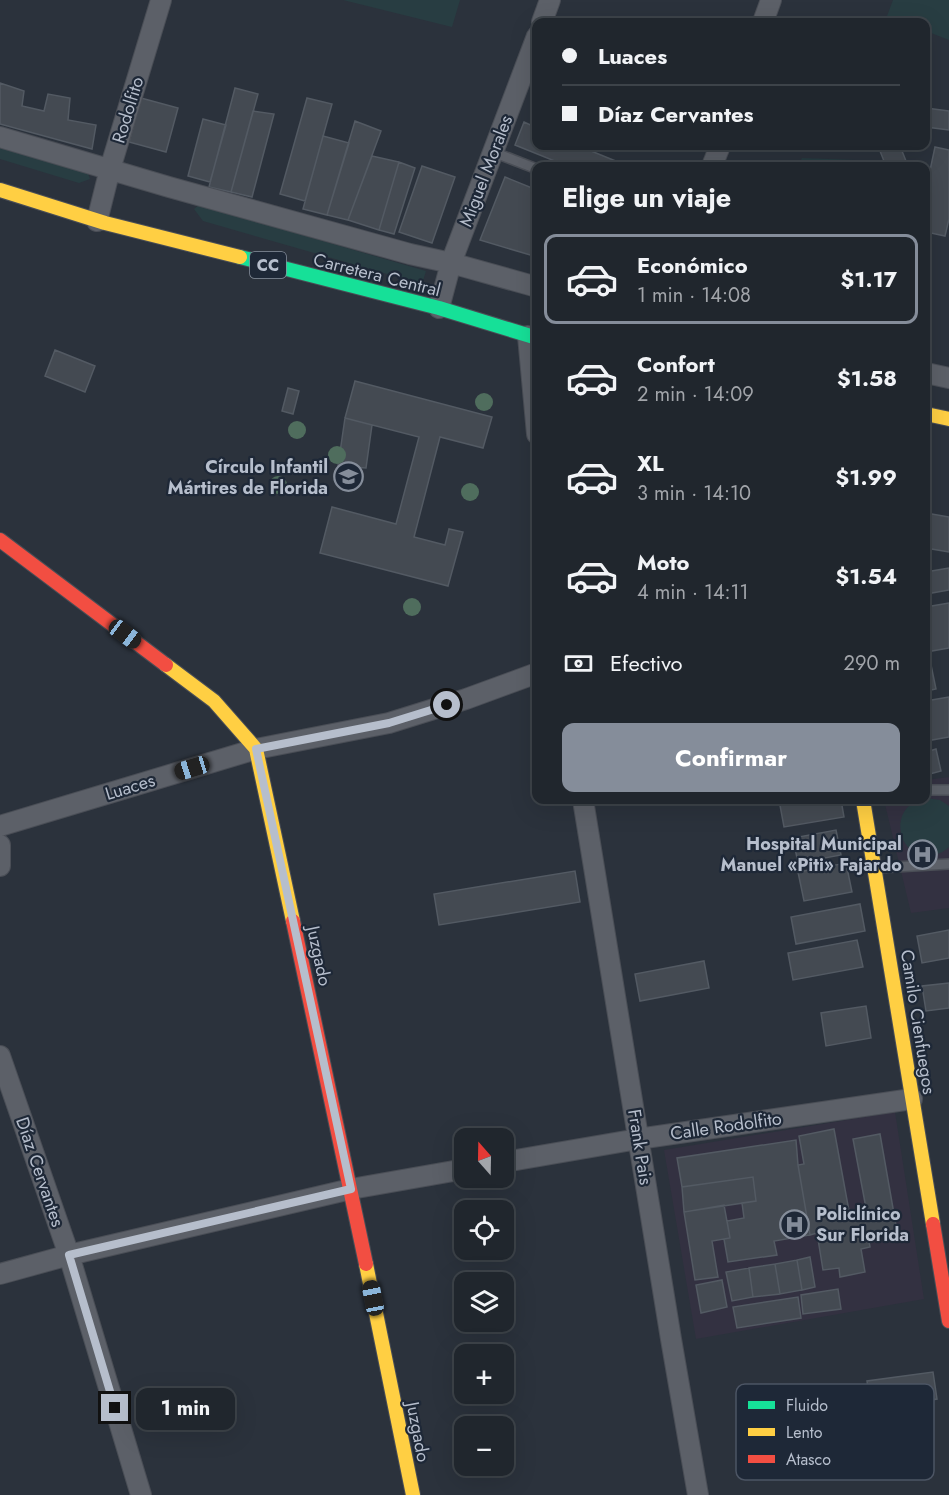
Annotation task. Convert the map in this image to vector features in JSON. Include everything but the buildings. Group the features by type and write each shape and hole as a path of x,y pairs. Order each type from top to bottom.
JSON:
{"main road":[{"name":"Carretera Central","path":"0,190 97,221 439,308 532,337"},
{"path":"930,415 949,419"},
{"name":"Juzgado","path":"0,540 214,701 256,749 351,1189 413,1495"},
{"name":"Camilo Cienfuegos","path":"864,804 949,1321"}],"street":[{"name":"Rodolfito","path":"97,221 110,169 161,0"},
{"path":"543,18 550,0"},
{"path":"765,18 771,0"},
{"name":"Miguel Morales","path":"439,308 452,263 532,49"},
{"path":"0,137 180,190 532,286"},
{"path":"930,374 949,378"},
{"name":"Luaces","path":"0,826 256,749 389,723 466,699 532,675"},
{"name":"Frank Pais","path":"584,804 698,1495"},
{"path":"0,844 0,866"},
{"name":"Díaz Cervantes","path":"0,1056 69,1255 141,1495"},
{"name":"Calle Rodolfito","path":"514,1160 638,1139 912,1099"},
{"path":"0,1274 69,1255 351,1189 454,1171"}],"lane":[{"path":"493,152 532,167"},
{"path":"930,790 949,790"},
{"path":"874,869 949,864"}],"shaded area":[{"name":"Hospital Municipal Manuel «Piti» Fajardo","path":"949,777 949,908 911,913 885,804 930,804 930,779"},
{"name":"Policlínico Sur Florida","path":"895,1112 924,1299 696,1339 664,1150"}],"green space":[{"path":"343,0 460,0 452,27"},
{"path":"893,0 949,0 949,40 930,33 930,18 887,16"},
{"path":"0,146 87,171 90,179 79,183 0,159"},
{"path":"802,158 855,160 855,162 800,162"},
{"path":"199,205 426,271 422,284 203,221 194,209"},
{"path":"930,799 940,800 949,806 949,847 942,852 928,855 916,853 908,846 902,838 900,828 906,809 912,804 930,804"}],"traffic: fast":[{"path":"240,257 439,308 532,336"}],"traffic: slow":[{"path":"0,190 105,223 240,257"},
{"path":"930,415 949,419"},
{"path":"166,665 214,701 256,749 293,921"},
{"path":"864,804 933,1224"},
{"path":"366,1264 413,1495"}],"traffic: jam":[{"path":"0,540 166,665"},
{"path":"293,921 366,1264"},
{"path":"933,1224 949,1321"}],"place":[{"name":"Círculo Infantil Mártires de Florida","path":"349,477"},
{"name":"Hospital Municipal Manuel «Piti» Fajardo","path":"923,854"},
{"name":"Policlínico Sur Florida","path":"795,1224"}],"route":[{"path":"115,1408 69,1255 351,1189 256,749 389,723 447,705"}]}
